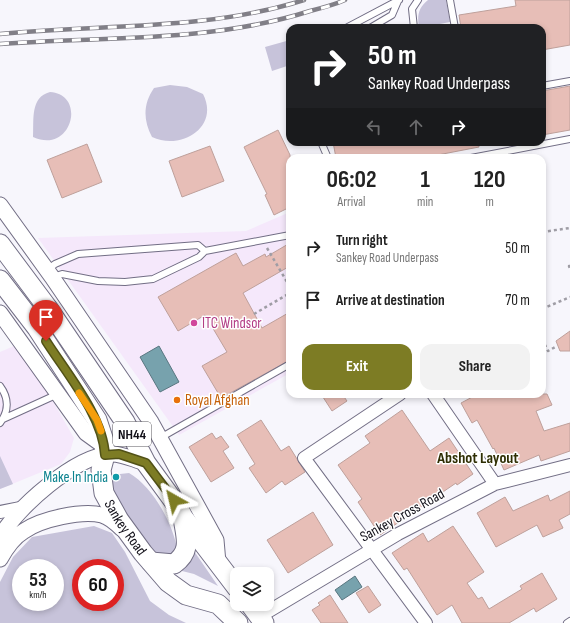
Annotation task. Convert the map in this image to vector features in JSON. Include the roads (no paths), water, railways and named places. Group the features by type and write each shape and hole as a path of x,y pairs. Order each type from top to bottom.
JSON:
{"main road":[{"name":"NH44","path":"0,244 47,307 125,422 146,463"},
{"name":"NH44","path":"0,280 37,328 97,420 105,450"},
{"name":"Sankey Road","path":"105,450 102,470 104,493 129,534 168,582 186,594 218,604 238,623"},
{"name":"Sankey Road","path":"146,463 178,507 183,517 230,579"},
{"name":"Sankey Road","path":"151,562 174,564 183,558 186,546 183,517"}],"street":[{"path":"0,205 50,274 160,438 216,540 218,563"},
{"path":"0,313 86,434 105,450 146,463"},
{"path":"394,398 304,458 426,623"},
{"path":"436,398 495,484"},
{"path":"0,537 10,523 44,488 77,466 105,450"},
{"name":"Sankey Cross Road","path":"258,615 372,550 495,484 570,465"},
{"path":"0,512 25,507"},
{"path":"0,560 4,552 23,531 39,523 66,517 87,513 103,515 129,534"}],"lane":[{"path":"354,24 399,0"},
{"path":"377,24 392,15 399,0"},
{"path":"414,24 412,9 418,0"},
{"path":"450,0 454,24"},
{"path":"546,85 570,81"},
{"path":"546,144 570,139"},
{"path":"492,154 534,146"},
{"path":"205,251 198,245 78,254 55,264 50,274 62,274 98,281 125,282 152,279 199,257 205,251 286,236"},
{"path":"160,438 286,366"},
{"path":"0,386 4,391 7,406 2,421"},
{"path":"2,421 58,394"}],"water":[{"path":"159,346 179,382 160,392 140,357"},
{"path":"355,576 362,587 342,600 335,590"}],"railway":[{"path":"0,34 191,22 267,10 304,0"},
{"path":"0,44 156,36 234,29 272,21 345,0"}],"place":[{"name":"ITC Windsor","path":"194,323"},
{"name":"Royal Afghan","path":"177,400"},
{"name":"Make In India","path":"116,477"}],"district":[{"name":"Abshot Layout","path":"478,457"}]}
